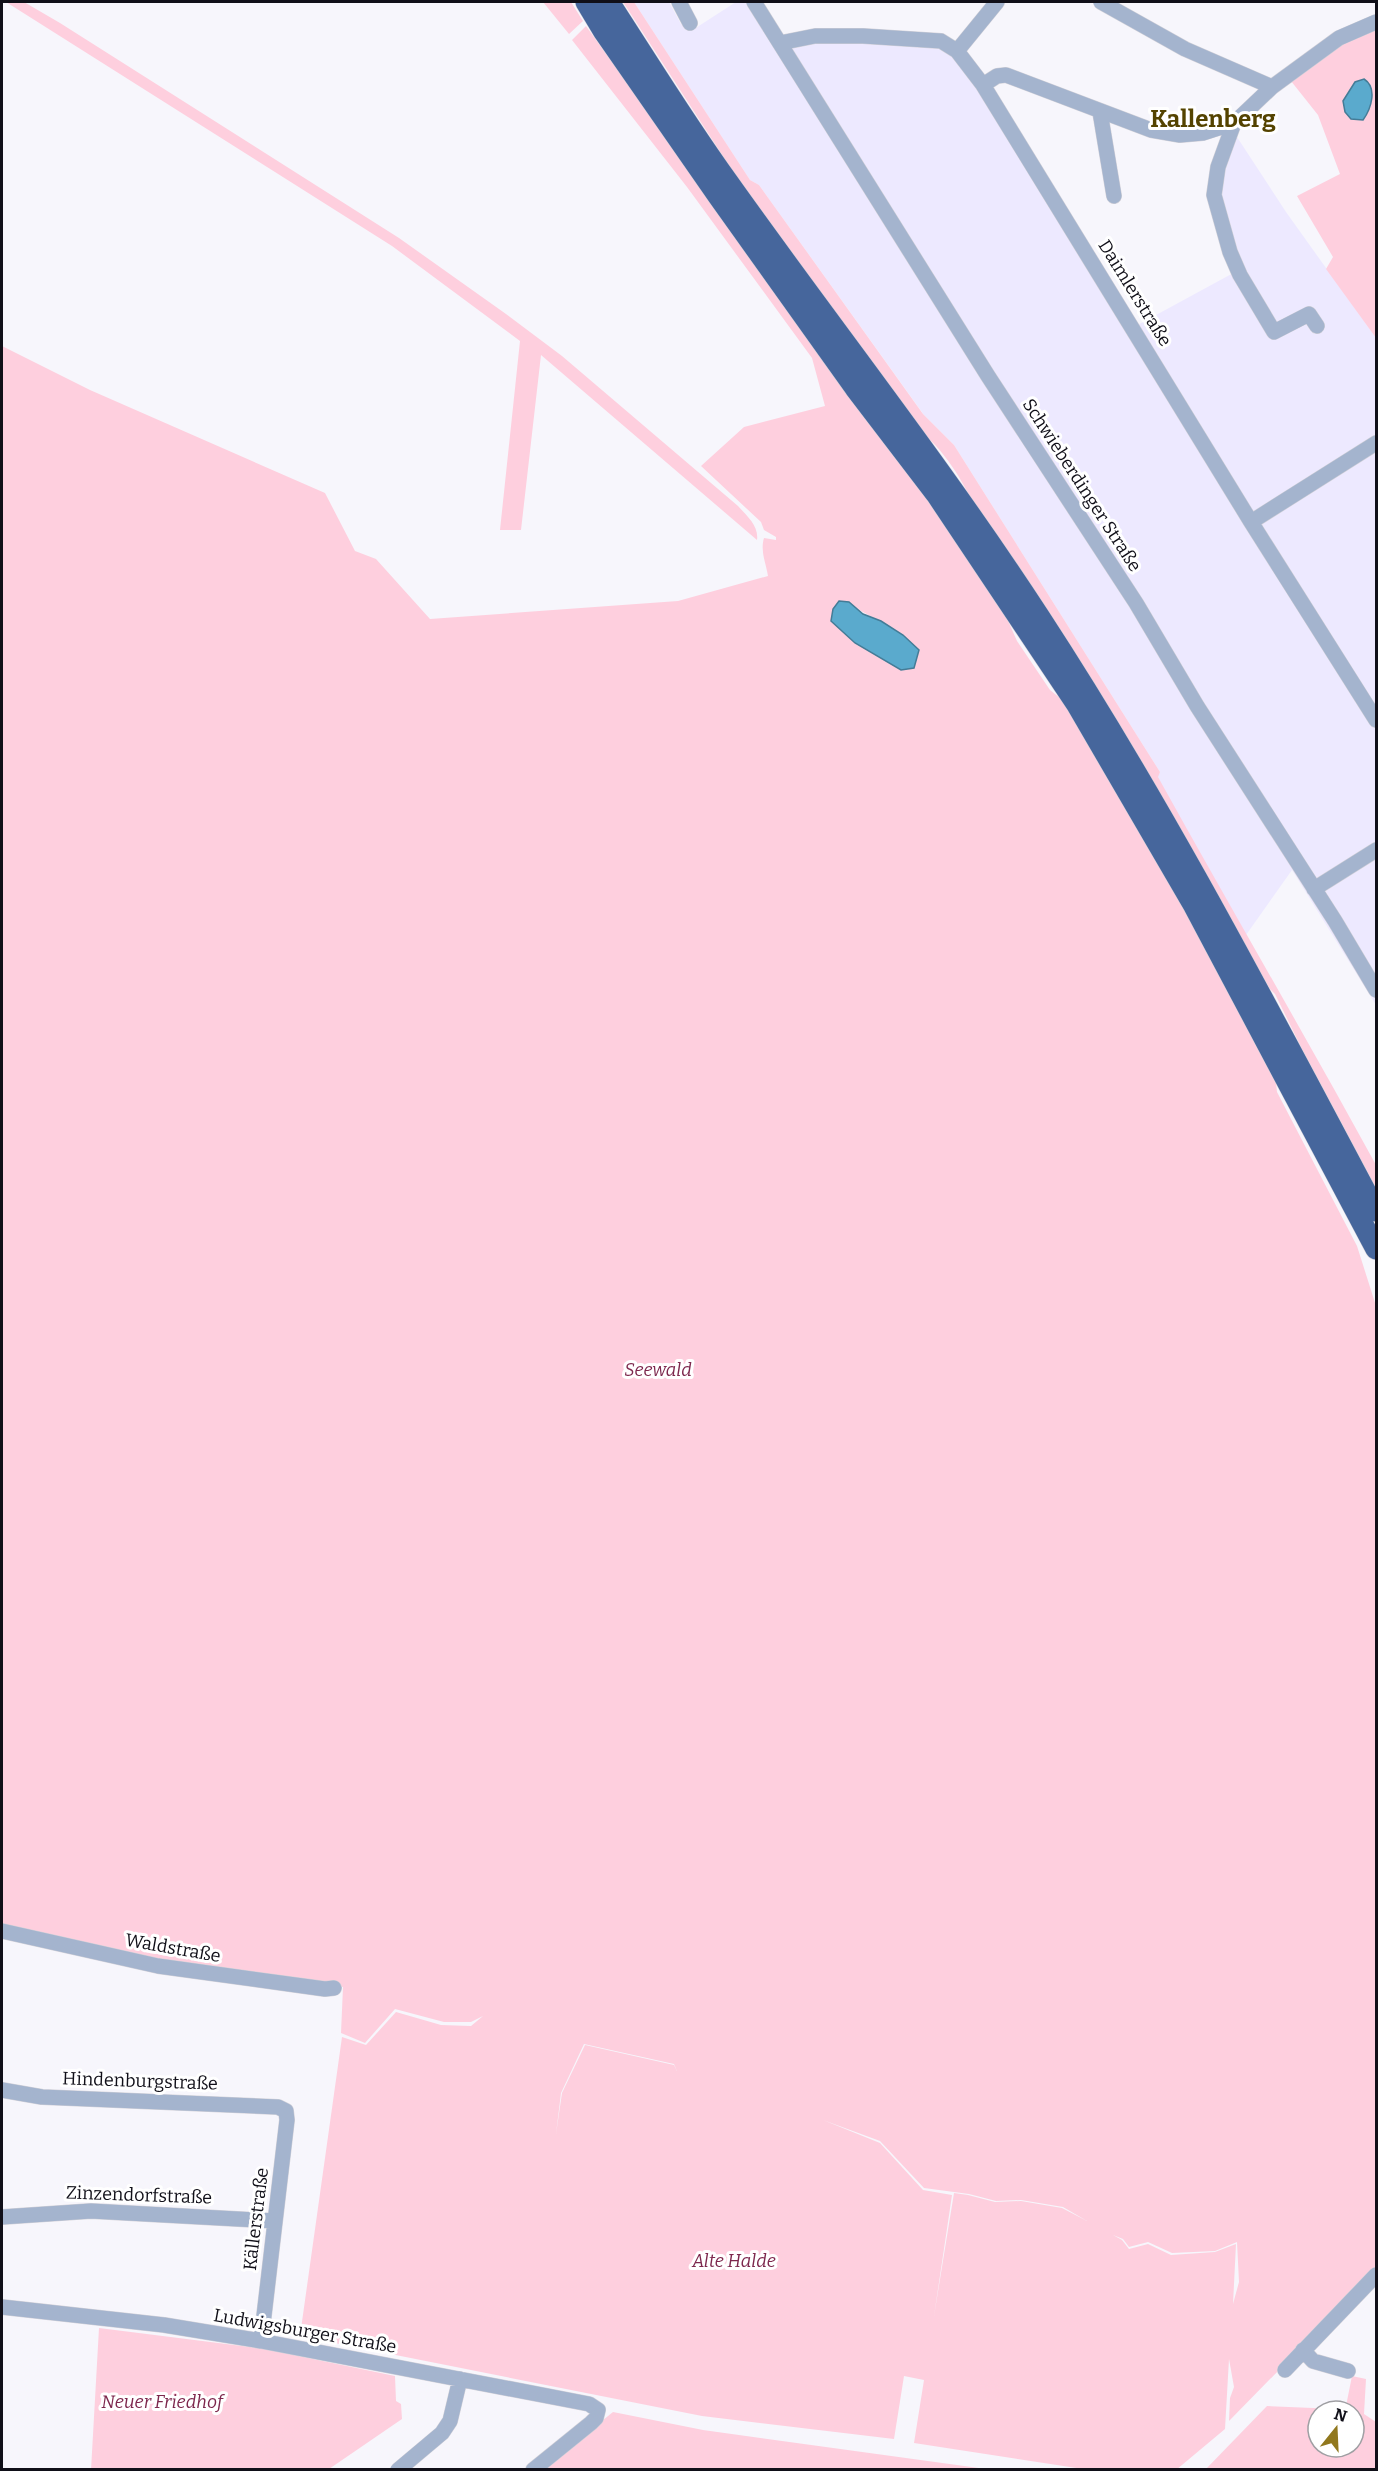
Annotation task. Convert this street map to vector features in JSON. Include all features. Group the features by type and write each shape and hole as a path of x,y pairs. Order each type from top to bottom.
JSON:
{"highway":[{"path":"586,2 604,32 718,196 855,388 936,494 1077,705 1194,906 1376,1251"},
{"path":"609,2 725,178 947,480 1092,698 1160,809 1376,1211"}],"street":[{"path":"679,2 690,23"},
{"name":"Schwieberdinger Straße","path":"754,2 988,376 1132,597 1197,706 1377,990"},
{"path":"780,43 815,36 863,36 941,41 957,51 997,2"},
{"path":"1101,2 1185,49 1272,87"},
{"path":"983,85 997,76 1006,75 1150,130 1180,135 1203,133 1234,123 1272,87 1339,38 1377,22"},
{"name":"Daimlerstraße","path":"957,51 983,85 1251,522 1377,720"},
{"path":"1100,112 1114,196"},
{"path":"1234,123 1215,181 1214,195 1230,252 1240,275 1274,332 1309,314 1317,326"},
{"path":"1251,522 1377,443"},
{"path":"1314,889 1377,850"},
{"name":"Waldstraße","path":"4,1932 212,1975 325,1989 334,1988"},
{"name":"Hindenburgstraße","path":"2,2090 42,2097 278,2107"},
{"name":"Källerstraße","path":"261,2341 287,2120 286,2111 278,2107"},
{"name":"Zinzendorfstraße","path":"2,2217 91,2211 275,2222"},
{"path":"1285,2370 1377,2275"},
{"name":"Ludwigsburger Straße","path":"2,2307 164,2325 261,2341 589,2404 598,2410 596,2418 591,2423 533,2469"},
{"path":"1303,2350 1313,2361 1348,2371"},
{"path":"398,2469 442,2433 450,2421 460,2379"}],"shaded area":[{"path":"634,2 669,2 681,24 691,31 736,2 754,2 780,43 863,36 957,51 1134,327 1237,271 1214,195 1235,134 1286,212 1376,338 1376,1005 1292,870 1246,935 1157,777 1160,772 954,445 924,415 759,185 750,180"}],"green space":[{"path":"6,2 24,2 60,23 399,238 506,314 562,356 738,506 754,526 757,540 541,355 521,530 500,530 520,341 392,246"},
{"path":"543,2 571,2 583,21 569,34"},
{"path":"623,2 634,2 750,180 759,185 923,414 954,445 1160,772 1158,777 1376,1165 1376,1188 1275,994 1147,776 983,523 956,472 939,449 918,429 741,184"},
{"path":"1376,22 1376,338 1326,269 1333,257 1297,196 1340,174 1318,115 1287,76"},
{"name":"Seewald","path":"586,26 997,596 1017,641 1050,690 1065,702 1139,825 1275,1074 1277,1092 1357,1246 1376,1306 1376,2271 1229,2421 1230,2398 1234,2387 1229,2359 1225,2429 1176,2470 1083,2469 914,2443 924,2380 904,2376 894,2439 702,2416 300,2336 342,2037 366,2045 396,2012 441,2025 471,2026 483,2016 471,2022 444,2022 395,2009 365,2043 341,2033 343,1987 213,1971 2,1926 2,346 90,390 325,493 355,551 376,559 430,619 678,601 768,576 763,552 764,538 776,540 776,537 764,530 761,522 701,466 744,427 825,406 812,358 687,187 572,40","holes":["849,602 902,634 919,650 901,670 855,643","584,2044 674,2064 677,2071 674,2065 585,2045 562,2093 556,2134 561,2093","823,2120 880,2141 924,2188 969,2194 996,2201 1021,2200 1063,2207 1087,2221 1062,2208 1021,2201 995,2202 954,2193 934,2316 952,2195 923,2190 880,2143","1113,2235 1123,2239 1129,2247 1148,2242 1172,2253 1215,2251 1237,2242 1239,2282 1233,2304 1236,2244 1215,2252 1171,2255 1148,2244 1129,2249 1122,2240"]},
{"name":"Neuer Friedhof","path":"99,2328 265,2349 395,2376 396,2401 401,2404 402,2419 329,2469 91,2470"},
{"path":"1352,2376 1366,2379 1365,2399 1347,2399"},
{"path":"1267,2406 1306,2408 1306,2459 1366,2459 1366,2415 1376,2422 1376,2469 1205,2470"},
{"path":"613,2412 703,2430 986,2469 541,2470"}],"water":[{"path":"1364,79 1371,88 1371,105 1363,120 1351,119 1345,112 1343,101 1355,82"},
{"path":"839,601 849,602 863,614 881,621 903,635 919,650 914,668 901,670 855,643 831,621 833,609"}],"district":[{"name":"Kallenberg","path":"1213,119"}],"park label":[{"name":"Alte Halde","path":"734,2261"}]}
